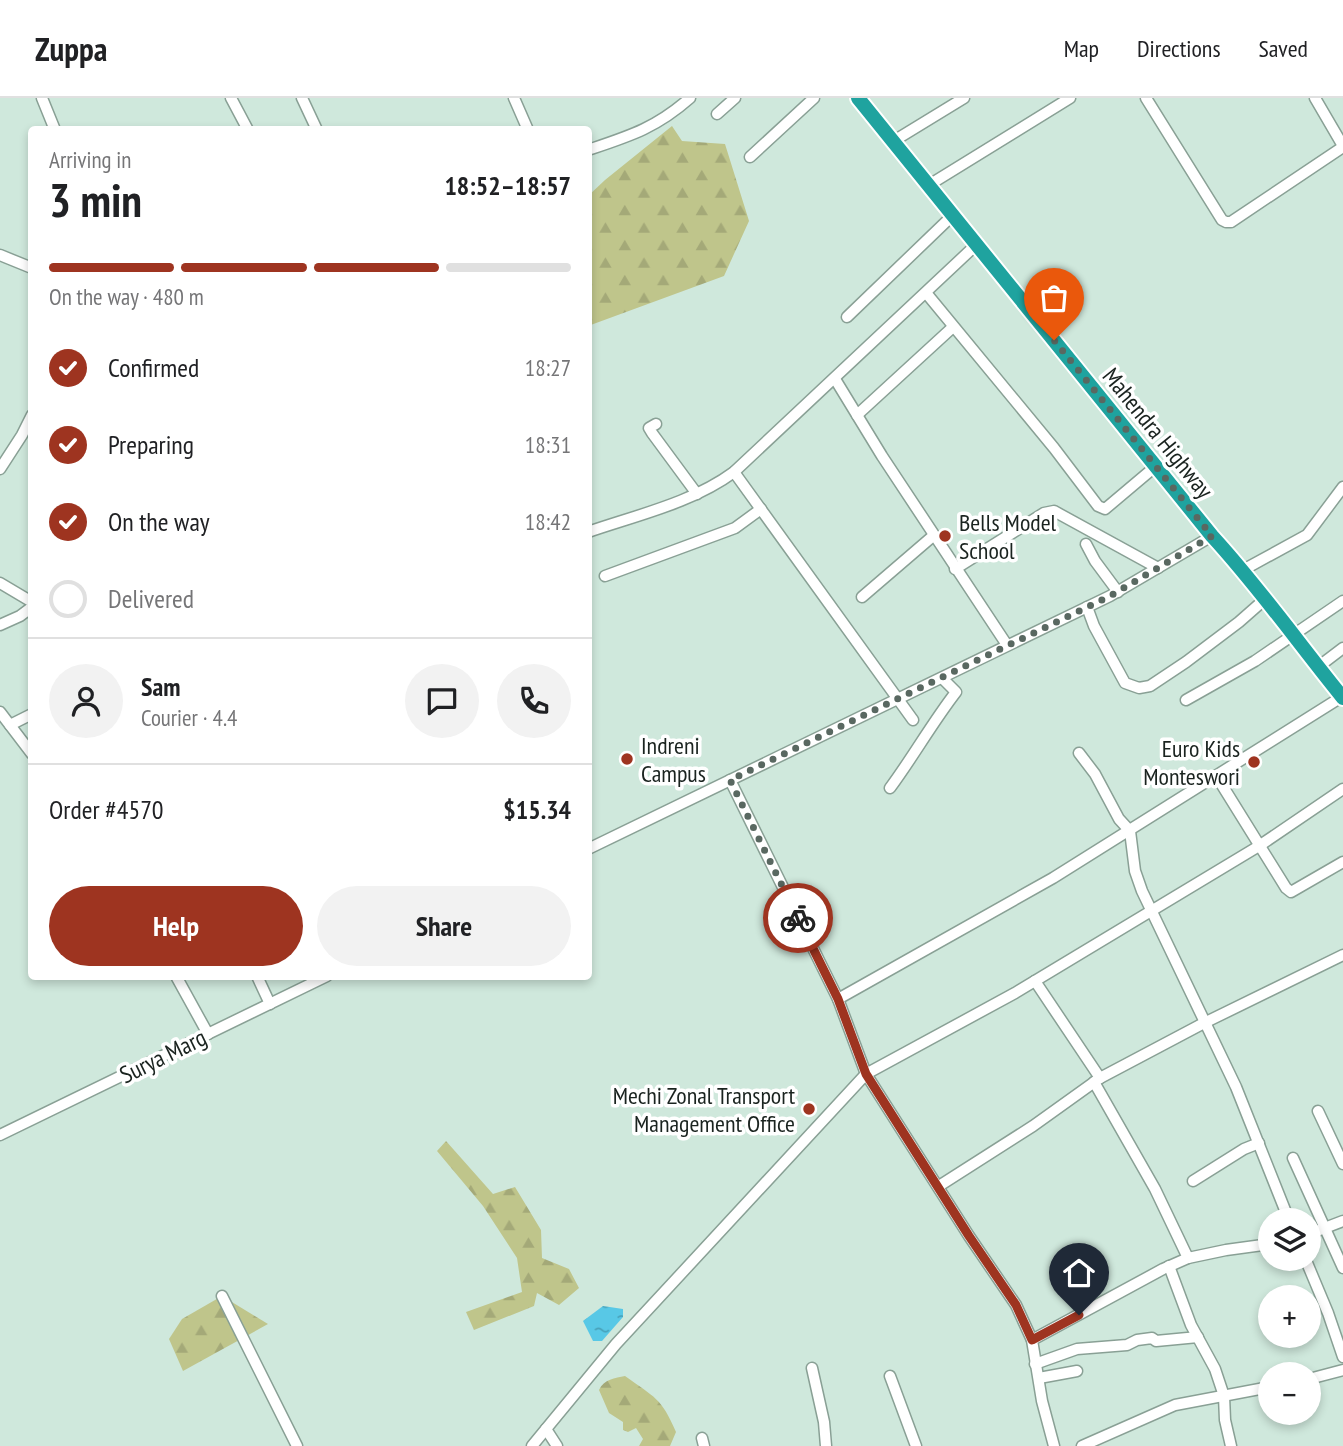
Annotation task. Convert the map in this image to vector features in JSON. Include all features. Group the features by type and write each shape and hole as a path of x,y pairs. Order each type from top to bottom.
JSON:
{"highway":[{"name":"Mahendra Highway","path":"858,98 1212,536 1243,570 1291,635 1343,697"}],"street":[{"path":"42,98 53,126"},
{"path":"232,98 246,126"},
{"path":"302,98 315,126"},
{"path":"514,98 526,126"},
{"path":"592,149 669,117 690,98"},
{"path":"717,114 735,98"},
{"path":"750,157 814,98"},
{"path":"892,142 964,98"},
{"path":"929,186 1070,98"},
{"path":"1146,98 1222,220 1226,222 1231,222 1343,147 1315,98"},
{"path":"847,317 953,215"},
{"path":"592,531 716,486 927,294 977,244"},
{"path":"0,254 28,266"},
{"path":"927,294 1046,438 1098,506 1105,509 1156,466"},
{"path":"858,415 953,327"},
{"path":"835,379 933,536 1007,645"},
{"path":"0,469 28,423"},
{"path":"656,424 649,428 697,494"},
{"path":"734,472 913,720"},
{"path":"1243,570 1307,535 1343,487"},
{"path":"605,576 735,528 761,509"},
{"path":"955,569 1044,513 1054,511 1158,568"},
{"path":"862,597 933,536"},
{"path":"592,847 1118,592 1212,536"},
{"path":"1086,544 1118,592"},
{"path":"0,583 28,602"},
{"path":"1087,607 1094,626 1125,683 1139,688 1150,686 1186,662 1264,600"},
{"path":"1186,700 1255,661 1343,601"},
{"path":"0,625 20,616 28,609"},
{"path":"1318,667 1343,648"},
{"path":"890,788 917,751 932,723 956,692 942,678"},
{"path":"838,999 1053,878 1343,697"},
{"path":"0,712 28,749"},
{"path":"10,725 28,716"},
{"path":"1079,753 1100,783 1119,819 1130,831 1135,871 1236,1087 1284,1208"},
{"path":"1217,777 1291,892 1343,862"},
{"path":"730,780 838,999 866,1074 1016,1305 1032,1340 1042,1401 1054,1446"},
{"path":"532,1446 616,1344 866,1074 1035,981 1259,846 1343,789"},
{"path":"939,1186 1033,1126 1097,1080 1204,1023 1342,956"},
{"path":"178,980 208,1034"},
{"path":"259,980 270,1004"},
{"name":"Surya Marg","path":"0,1135 319,980"},
{"path":"1035,981 1097,1080 1188,1258"},
{"path":"1318,1111 1343,1164"},
{"path":"1193,1181 1244,1149 1259,1143"},
{"path":"1293,1158 1343,1268"},
{"path":"1321,1231 1343,1222"},
{"path":"1032,1340 1188,1258 1258,1246"},
{"path":"1169,1266 1198,1337 1215,1369 1224,1396 1225,1420 1231,1446"},
{"path":"1310,1271 1343,1357"},
{"path":"222,1296 297,1446"},
{"path":"1035,1364 1077,1349 1126,1345 1152,1338 1156,1341 1198,1337"},
{"path":"812,1368 824,1422 826,1446"},
{"path":"1321,1376 1343,1370"},
{"path":"1039,1378 1077,1371"},
{"path":"890,1376 916,1446"},
{"path":"1082,1446 1175,1405 1258,1389"},
{"path":"546,1429 557,1446"}],"green space":[{"path":"672,126 682,141 725,144 749,221 724,276 592,325 592,192"},
{"path":"446,1141 493,1194 515,1187 541,1230 542,1258 569,1269 579,1288 559,1305 537,1293 534,1306 474,1330 466,1312 522,1292 517,1258 483,1206 437,1151"},
{"path":"222,1296 268,1324 183,1371 169,1339 182,1319"},
{"path":"625,1376 656,1399 666,1412 676,1432 670,1446 639,1446 643,1439 636,1428 628,1432 623,1430 623,1422 609,1413 599,1390 607,1381"}],"water":[{"path":"603,1306 623,1309 623,1317 602,1341 593,1341 583,1321"}],"way so far":[{"path":"798,918 730,780 1118,592 1212,536 1054,340"}],"place":[{"name":"Bells Model School","path":"945,536"},
{"name":"Indreni Campus","path":"627,759"},
{"name":"Euro Kids Monteswori","path":"1254,762"},
{"name":"Mechi Zonal Transport Management Office","path":"809,1109"}],"route":[{"path":"798,918 838,999 866,1074 1016,1305 1032,1340 1079,1315"}]}
